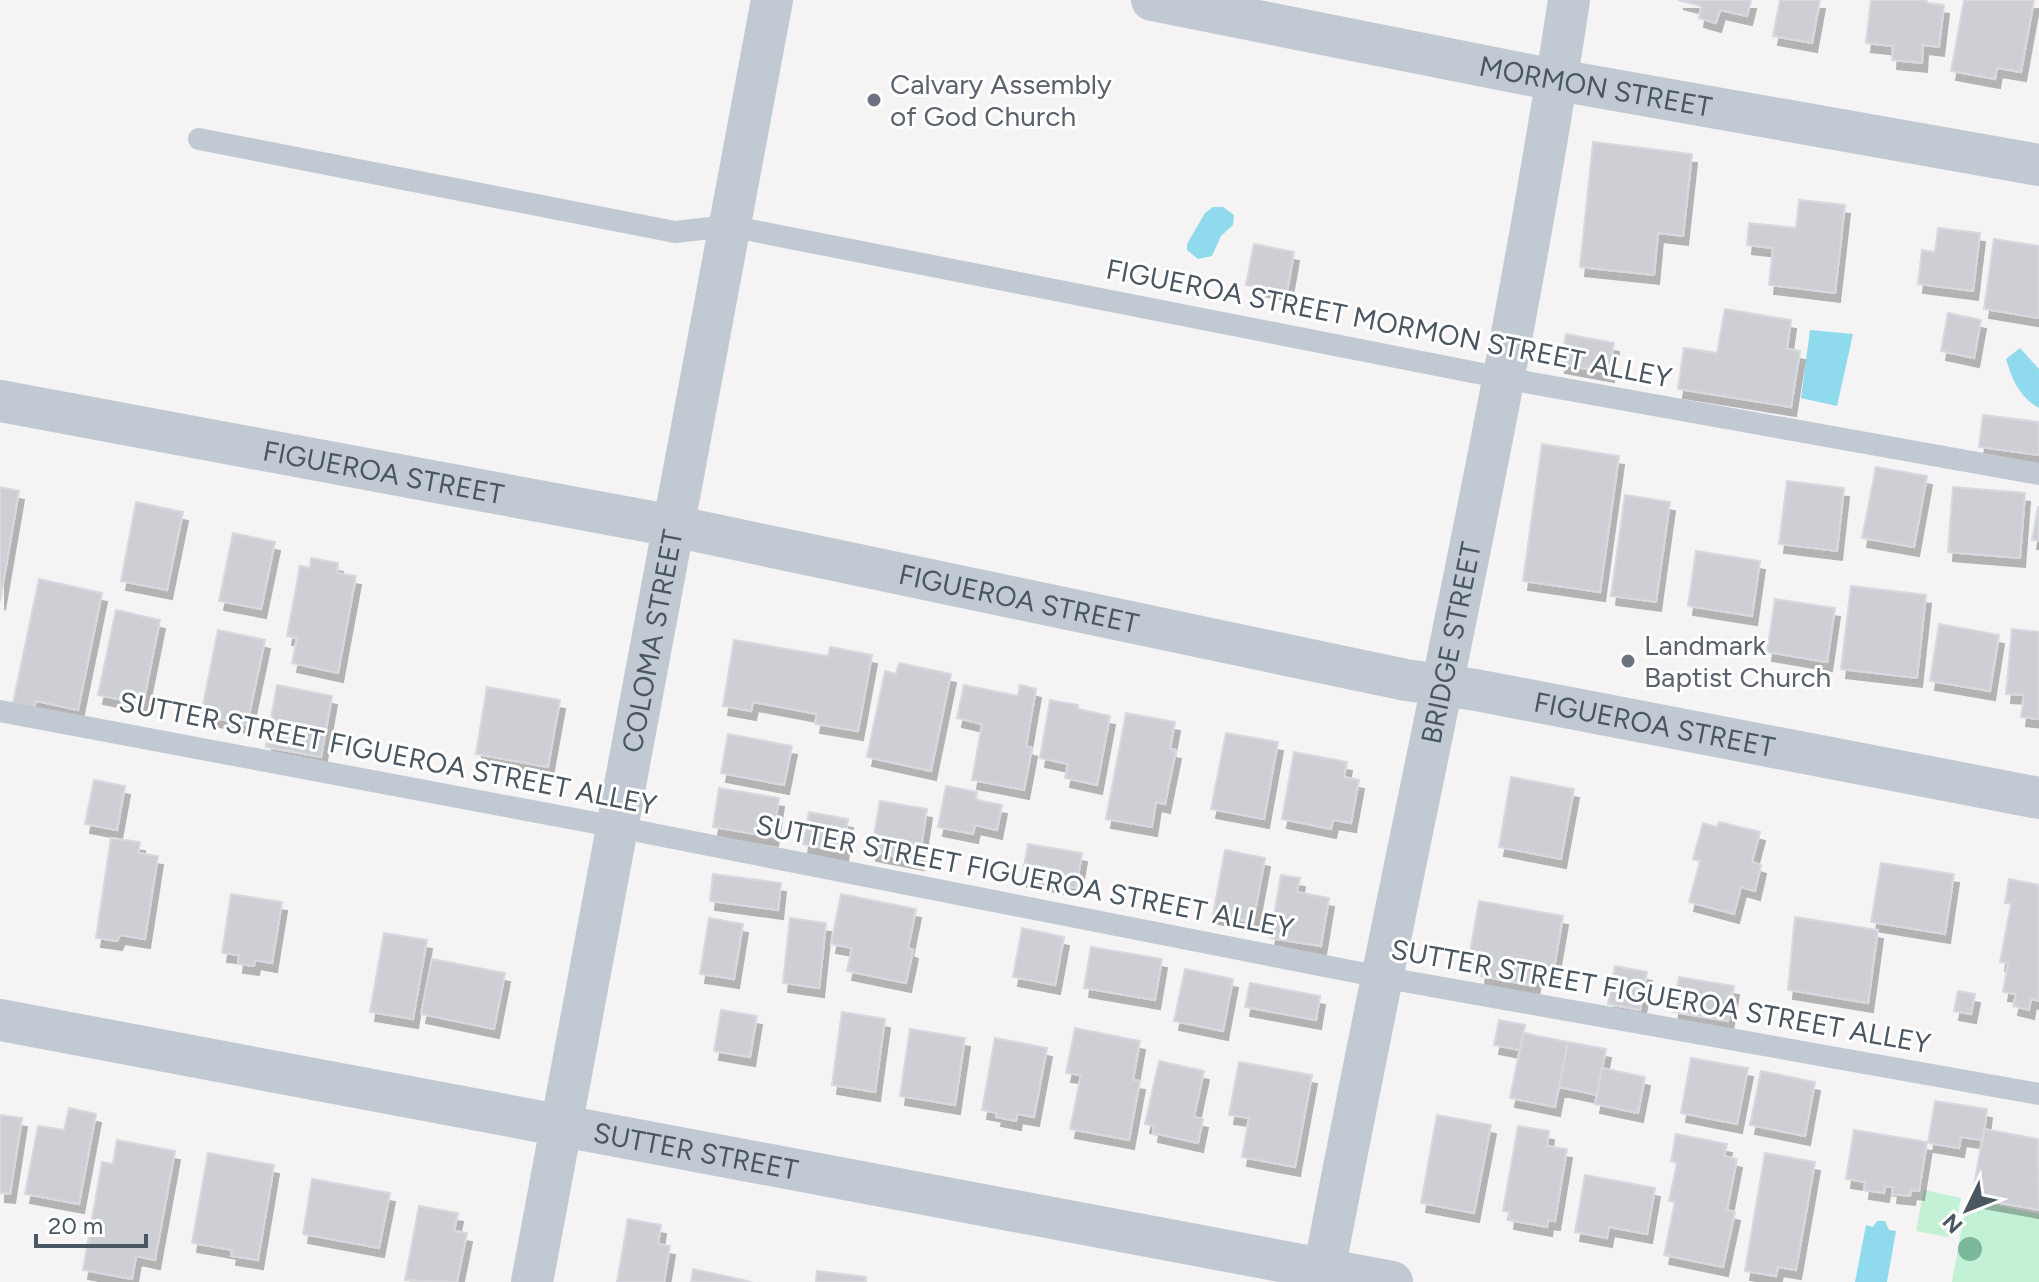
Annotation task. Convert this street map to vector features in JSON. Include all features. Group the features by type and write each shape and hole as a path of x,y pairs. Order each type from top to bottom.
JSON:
{"street":[{"name":"COLOMA STREET","path":"532,1282 772,0"},
{"name":"MORMON STREET","path":"1152,0 1557,80 2039,165"},
{"name":"BRIDGE STREET","path":"1323,1276 1503,378 1569,0"},
{"name":"FIGUEROA STREET","path":"0,401 673,526 1406,680 1441,684 2039,798"},
{"name":"SUTTER STREET","path":"0,1020 561,1126 1323,1276 1392,1282"}],"lane":[{"name":"FIGUEROA STREET MORMON STREET ALLEY","path":"199,139 675,232 729,226 1503,378 2039,474"},
{"name":"SUTTER STREET FIGUEROA STREET ALLEY","path":"0,711 617,827 1381,977 2039,1094"}],"green space":[{"path":"1924,1190 1961,1198 1953,1238 1916,1231"},
{"path":"1967,1199 2039,1214 2039,1282 1952,1282"}],"water":[{"path":"1213,207 1223,207 1234,215 1233,225 1221,236 1212,256 1198,259 1187,250 1187,244 1205,213"},
{"path":"1810,330 1853,334 1837,406 1801,398"},
{"path":"2020,348 2039,369 2039,408 2021,393 2008,366 2006,359"},
{"path":"1877,1221 1885,1221 1889,1230 1896,1231 1887,1282 1855,1282 1866,1225 1873,1227"}],"building":[{"path":"1678,0 1751,0 1747,16 1720,10 1716,23 1699,18 1701,6"},
{"path":"1780,0 1820,0 1812,43 1773,36"},
{"path":"1871,0 1927,0 1927,3 1944,5 1939,47 1923,45 1922,63 1892,60 1893,46 1866,43"},
{"path":"1964,0 2034,0 2021,72 1997,68 1995,79 1951,71"},
{"path":"1593,142 1692,154 1683,236 1658,233 1654,275 1580,267"},
{"path":"1799,200 1845,205 1835,293 1769,285 1773,248 1747,245 1749,223 1796,228"},
{"path":"1938,228 1980,233 1973,291 1918,284 1922,250 1935,252"},
{"path":"1994,239 2039,246 2039,318 1984,309"},
{"path":"1254,244 1294,252 1287,292 1246,285"},
{"path":"1725,309 1791,320 1787,349 1800,351 1791,407 1678,389 1684,348 1717,353"},
{"path":"1948,313 1981,320 1974,358 1941,351"},
{"path":"1566,334 1614,343 1609,373 1560,364"},
{"path":"1983,415 2039,422 2039,455 1979,447"},
{"path":"1542,444 1619,456 1600,592 1523,581"},
{"path":"1876,467 1927,476 1914,547 1862,538"},
{"path":"1787,481 1844,488 1837,551 1779,544"},
{"path":"0,487 19,491 0,601"},
{"path":"1953,487 2025,493 2020,558 1948,552"},
{"path":"1625,495 1670,502 1656,602 1611,596"},
{"path":"136,502 183,512 167,590 121,581"},
{"path":"2039,507 2039,541 2032,540"},
{"path":"233,533 275,542 261,609 219,601"},
{"path":"1696,551 1760,561 1752,616 1688,606"},
{"path":"311,558 338,563 337,573 356,576 338,673 292,663 297,638 287,636 300,566 310,568"},
{"path":"39,579 102,593 78,710 36,701 34,707 13,703"},
{"path":"1851,586 1926,595 1917,678 1841,669"},
{"path":"1775,599 1835,608 1827,662 1767,652"},
{"path":"116,610 160,620 143,704 98,695"},
{"path":"1939,624 1999,635 1990,691 1930,681"},
{"path":"2012,629 2039,632 2039,719 2021,717 2024,695 2006,694"},
{"path":"218,630 265,640 247,725 201,715"},
{"path":"734,640 828,656 830,647 872,655 858,731 815,724 817,714 753,702 751,711 723,706"},
{"path":"899,663 951,674 931,771 867,757 885,671 896,674"},
{"path":"277,685 332,696 321,757 266,747"},
{"path":"964,685 1018,696 1020,685 1036,689 1026,746 1032,748 1024,790 972,780 982,724 957,718"},
{"path":"487,687 560,700 548,767 476,754"},
{"path":"1050,700 1110,716 1097,785 1065,778 1068,764 1040,758"},
{"path":"1126,713 1175,722 1170,749 1176,750 1165,804 1156,802 1152,827 1106,819"},
{"path":"1226,733 1278,742 1264,819 1211,809"},
{"path":"728,734 792,746 784,785 721,773"},
{"path":"1294,752 1347,762 1344,777 1359,780 1351,823 1333,820 1331,829 1282,819"},
{"path":"1511,777 1574,789 1561,859 1499,847"},
{"path":"94,780 125,786 117,830 85,824"},
{"path":"946,786 977,792 976,800 1002,805 997,830 975,825 973,834 938,827"},
{"path":"719,788 779,798 773,837 713,827"},
{"path":"880,801 927,809 919,861 871,852"},
{"path":"809,812 848,819 843,852 803,844"},
{"path":"1719,822 1760,832 1752,862 1761,865 1755,891 1741,887 1734,914 1689,902 1700,861 1693,859 1703,823 1717,827"},
{"path":"111,838 140,842 138,853 158,856 145,939 120,935 117,941 96,938"},
{"path":"1028,844 1082,853 1076,888 1022,878"},
{"path":"1225,850 1265,858 1253,922 1213,915"},
{"path":"1881,863 1954,874 1945,934 1871,922"},
{"path":"713,874 781,883 778,910 710,901"},
{"path":"1281,875 1300,878 1297,892 1329,898 1321,946 1270,938"},
{"path":"2009,879 2039,885 2039,1001 2031,999 2029,1010 2013,1006 2016,994 2003,992 2008,963 2000,962 2011,904 2005,903"},
{"path":"231,894 282,902 272,963 255,960 254,966 238,964 239,955 222,953"},
{"path":"841,894 916,909 908,948 913,950 906,983 847,971 852,948 831,944"},
{"path":"1479,901 1563,916 1552,980 1536,977 1534,986 1480,976 1481,966 1468,964"},
{"path":"1795,917 1878,930 1868,1003 1788,990"},
{"path":"709,918 743,924 734,979 700,974"},
{"path":"790,918 826,923 819,988 783,983"},
{"path":"1022,928 1064,937 1055,985 1013,977"},
{"path":"384,933 427,940 413,1019 370,1012"},
{"path":"1091,947 1162,959 1155,1000 1084,988"},
{"path":"432,959 505,973 494,1029 421,1014"},
{"path":"1615,966 1647,972 1640,1010 1608,1004"},
{"path":"1185,969 1233,979 1223,1031 1174,1021"},
{"path":"1679,977 1734,986 1728,1021 1673,1012"},
{"path":"1250,983 1320,996 1316,1020 1245,1007"},
{"path":"1958,991 1975,994 1971,1014 1954,1011"},
{"path":"721,1010 757,1016 750,1057 714,1051"},
{"path":"842,1012 885,1019 875,1092 832,1085"},
{"path":"1499,1020 1525,1025 1520,1050 1494,1045"},
{"path":"1075,1028 1140,1041 1133,1080 1140,1081 1129,1140 1070,1129 1081,1075 1066,1073"},
{"path":"910,1029 965,1038 955,1105 900,1096"},
{"path":"1523,1033 1568,1042 1555,1107 1510,1098"},
{"path":"995,1038 1047,1048 1034,1117 1017,1114 1016,1121 982,1110"},
{"path":"1568,1042 1606,1049 1597,1095 1559,1087"},
{"path":"1691,1058 1748,1068 1737,1124 1681,1113"},
{"path":"1159,1061 1204,1071 1194,1117 1203,1119 1198,1143 1153,1133 1154,1126 1145,1124"},
{"path":"1239,1062 1312,1075 1295,1167 1242,1157 1249,1118 1229,1115"},
{"path":"1602,1068 1645,1077 1638,1113 1595,1104"},
{"path":"1761,1071 1815,1082 1805,1136 1750,1125"},
{"path":"1935,1101 1987,1109 1983,1140 1961,1137 1959,1148 1928,1143"},
{"path":"69,1108 96,1114 79,1204 25,1194 38,1126 64,1130"},
{"path":"0,1115 22,1118 10,1194 0,1193"},
{"path":"1437,1115 1491,1125 1474,1213 1421,1203"},
{"path":"1518,1126 1549,1131 1547,1146 1567,1149 1555,1221 1548,1220 1547,1227 1509,1220 1510,1212 1503,1211"},
{"path":"1984,1129 2038,1139 2039,1210 1972,1198"},
{"path":"1854,1130 1927,1142 1919,1191 1911,1190 1910,1196 1892,1194 1893,1187 1885,1186 1884,1193 1864,1190 1865,1182 1846,1179"},
{"path":"1676,1134 1727,1144 1724,1156 1737,1159 1727,1210 1735,1212 1723,1267 1664,1255 1675,1202 1669,1201 1677,1163 1671,1161"},
{"path":"117,1140 175,1151 155,1260 136,1256 132,1279 83,1270 102,1162 113,1164"},
{"path":"208,1153 274,1165 258,1260 231,1256 232,1250 192,1243"},
{"path":"1765,1153 1815,1162 1796,1270 1778,1267 1776,1276 1745,1271"},
{"path":"1585,1175 1655,1188 1647,1234 1609,1227 1607,1238 1575,1232"},
{"path":"312,1179 390,1193 379,1248 303,1234"},
{"path":"419,1206 458,1213 454,1231 467,1233 457,1282 405,1280"},
{"path":"628,1219 661,1225 658,1244 670,1246 664,1282 617,1282"},
{"path":"693,1269 752,1282 691,1282"},
{"path":"817,1271 866,1277 866,1282 816,1282"}],"place":[{"name":"Calvary Assembly of God Church","path":"874,100"},
{"name":"Landmark Baptist Church","path":"1628,661"}]}
